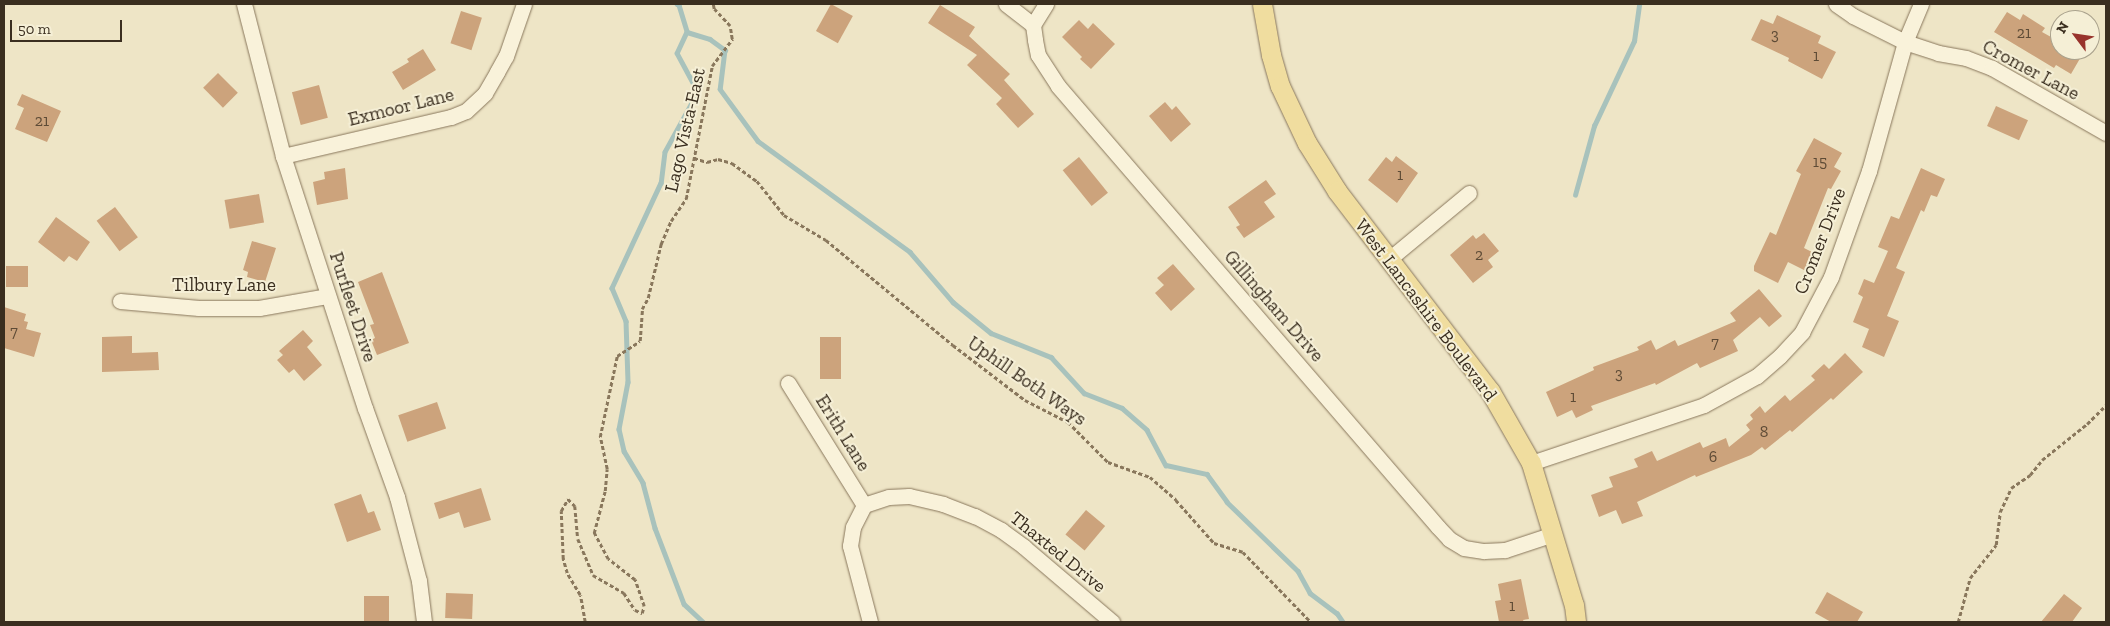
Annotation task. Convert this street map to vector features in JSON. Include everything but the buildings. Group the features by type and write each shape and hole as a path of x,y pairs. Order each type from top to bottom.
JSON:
{"main road":[{"name":"West Lancashire Boulevard","path":"1262,4 1271,55 1280,86 1293,116 1337,191 1490,391 1530,463 1574,605 1576,622"}],"street":[{"name":"Purfleet Drive","path":"244,4 283,156 328,296 397,496 419,581 424,622"},
{"name":"Exmoor Lane","path":"283,156 451,117 466,111 486,93 498,72 506,56 524,4"},
{"path":"1006,4 1033,25 1046,4"},
{"name":"Cromer Lane","path":"1836,4 1853,16 1905,42 1938,53 1966,58 1992,68 2106,133"},
{"name":"Cromer Drive","path":"1530,463 1704,404 1757,376 1780,356 1802,332 1831,277 1869,171 1905,42 1921,4"},
{"name":"Gillingham Drive","path":"1033,25 1038,55 1058,86 1449,539 1464,548 1491,551 1505,550 1553,534"},
{"path":"1388,260 1469,193"},
{"name":"Tilbury Lane","path":"120,301 199,308 259,308 328,296"},
{"name":"Erith Lane","path":"788,384 864,505"},
{"name":"Thaxted Drive","path":"864,505 889,497 909,496 943,504 975,516 1001,530 1024,547 1112,622"},
{"path":"864,505 854,526 850,546 870,622"}],"path":[{"name":"Lago Vista-East","path":"585,622 580,595 563,559 561,511 568,500 575,506 578,539 593,575 624,593 635,610 642,613 644,606 634,580 608,559 594,533 606,491 607,469 600,436 617,356 628,347 637,345 640,341 642,309 648,298 661,244 671,221 686,199 712,66 732,39 730,26 714,10 713,4"},
{"name":"Uphill Both Ways","path":"694,158 707,162 718,159 732,163 757,181 784,215 826,240 1025,400 1068,422 1108,462 1150,477 1176,500 1214,543 1243,552 1311,622"},
{"path":"1958,622 1970,578 1996,545 2000,512 2011,488 2030,475 2042,460 2087,424 2106,405"}],"waterway":[{"path":"677,4 679,5 687,32 710,39 725,50 720,89 758,141 910,252 953,302 991,333 1051,357 1084,393 1122,408 1147,430 1166,465 1207,474 1227,502 1298,571 1310,593 1337,613 1343,622"},
{"path":"1575,195 1594,126 1634,41 1639,4"},
{"path":"687,32 677,53 698,92 665,152 661,183 612,288 626,321 628,382 619,429 624,451 643,483 655,528 684,604 703,622"}]}
